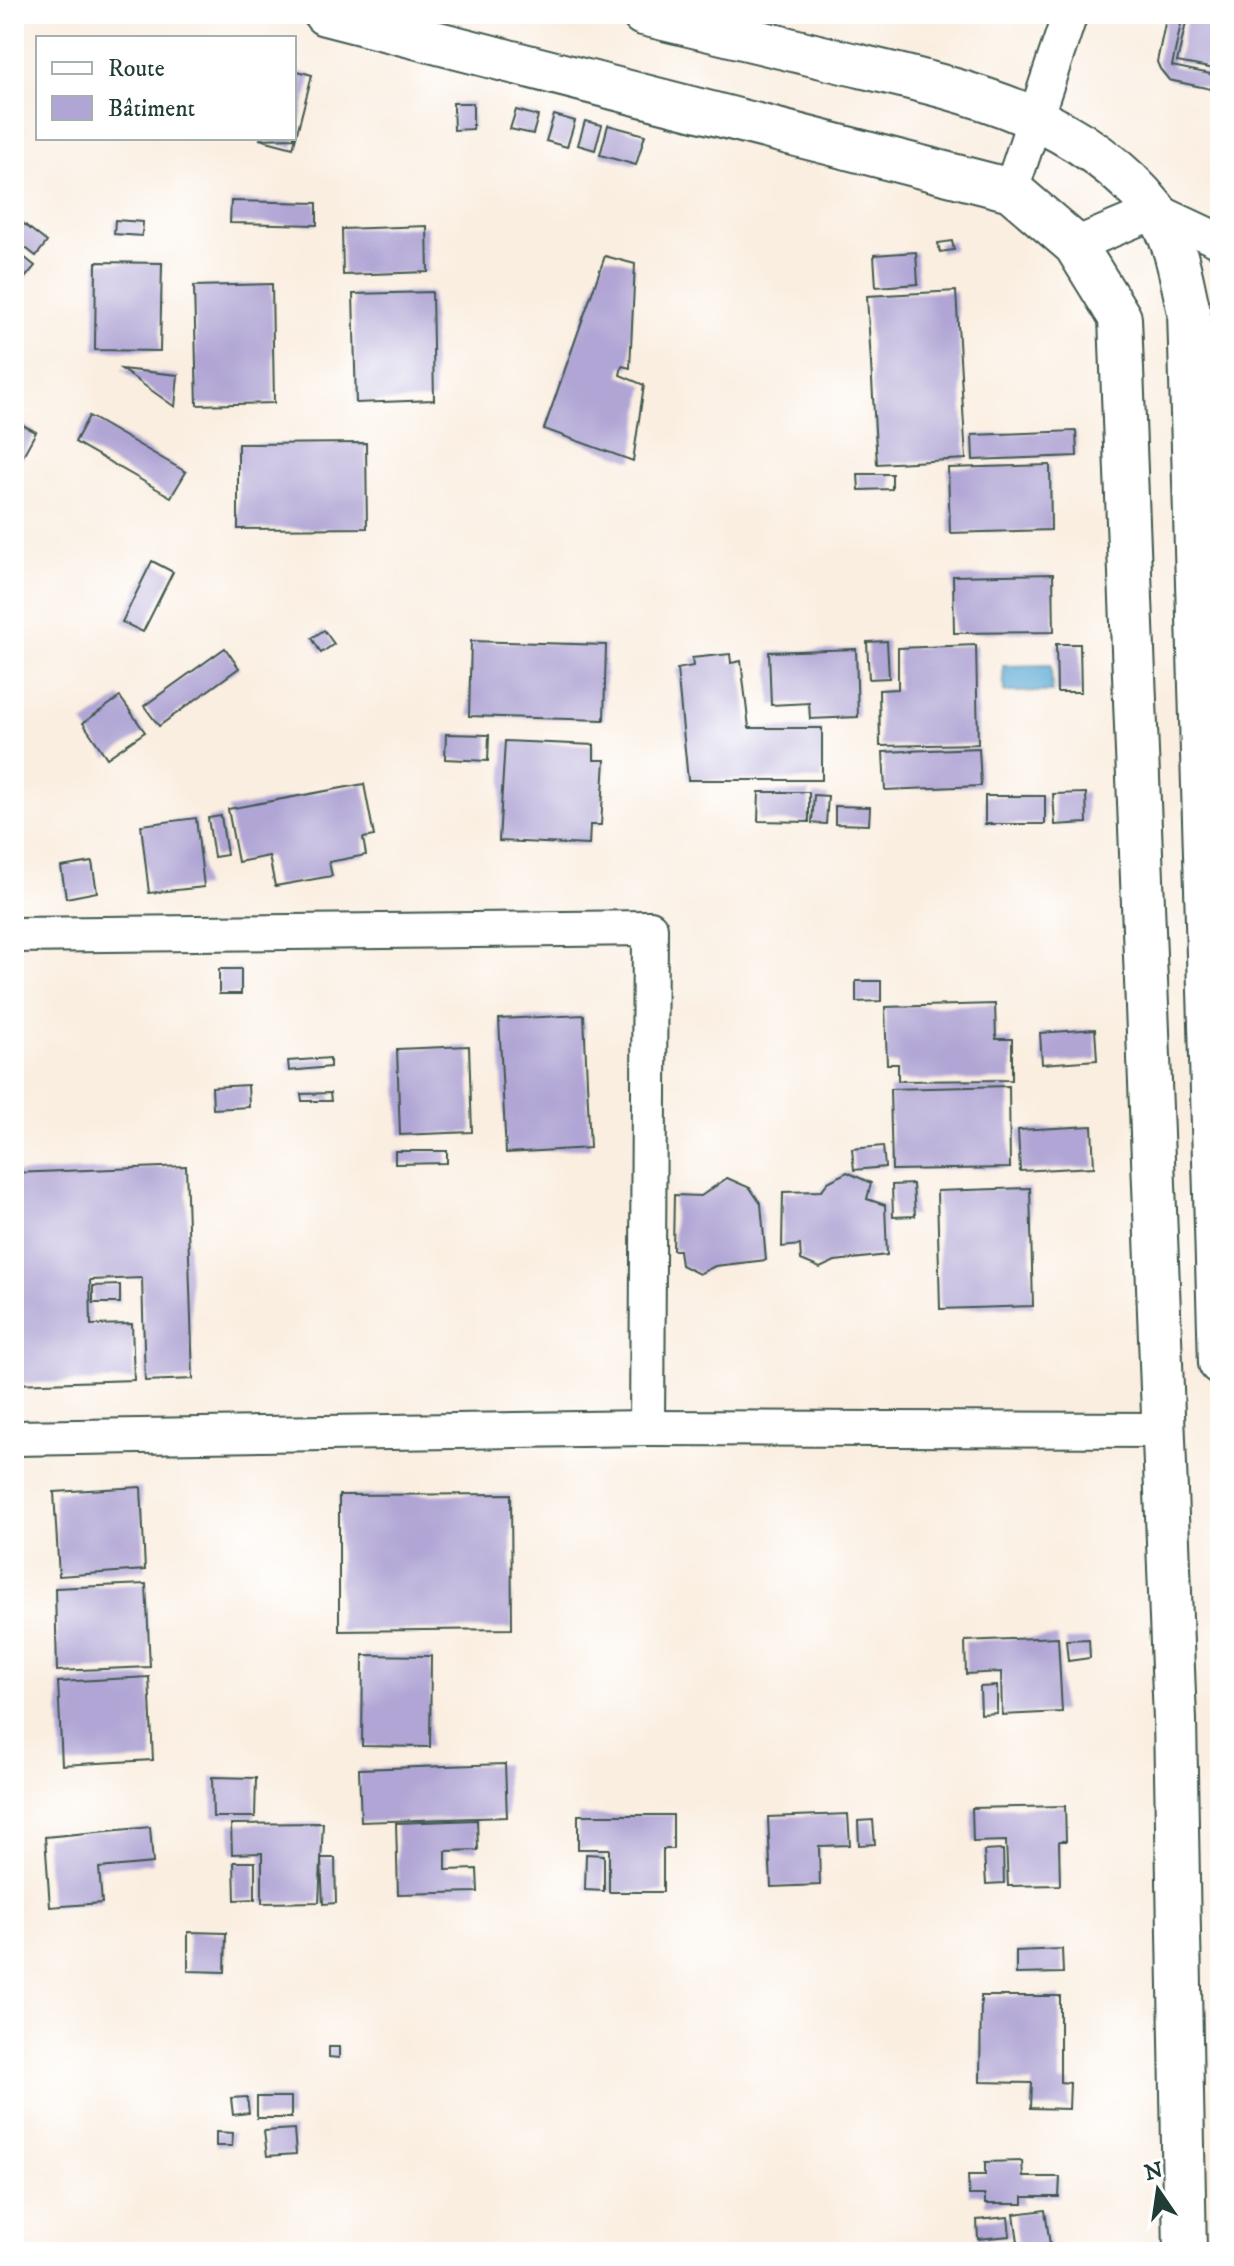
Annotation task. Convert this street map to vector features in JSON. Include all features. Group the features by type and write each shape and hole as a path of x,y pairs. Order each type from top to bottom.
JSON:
{"street":[{"path":"325,14 1011,190 1075,245 1120,318 1165,1430 1185,2252"},
{"path":"643,14 975,94 1034,116 1102,157 1156,211 1220,241"},
{"path":"1011,190 1070,14"},
{"path":"1075,245 1156,211"},
{"path":"1156,211 1176,258 1189,312 1220,1363"},
{"path":"14,935 650,928 647,1428"},
{"path":"14,1438 647,1428 1165,1430"}],"water":[{"path":"1051,665 1052,692 1004,692 1003,666"}],"building":[{"path":"1167,14 1183,14 1172,66 1220,76 1220,91 1169,80 1160,69 1157,62"},
{"path":"1188,14 1220,14 1220,70 1177,62"},
{"path":"296,71 312,75 296,136"},
{"path":"453,103 473,103 473,129 454,130"},
{"path":"516,110 538,116 533,134 510,129"},
{"path":"554,115 575,121 567,147 546,141"},
{"path":"585,121 602,125 595,150 578,145"},
{"path":"608,125 645,135 636,165 600,155"},
{"path":"263,140 295,140 293,148"},
{"path":"231,201 317,203 317,225 230,223"},
{"path":"115,220 143,222 142,236 114,234"},
{"path":"20,221 47,242 36,256 14,239 14,229"},
{"path":"427,226 428,272 343,275 342,229"},
{"path":"952,241 954,250 940,252 938,243"},
{"path":"14,249 35,266 14,291"},
{"path":"916,252 918,284 876,287 874,255"},
{"path":"605,256 635,264 630,368 622,366 620,375 644,385 633,461 544,429"},
{"path":"96,262 162,263 160,351 95,350"},
{"path":"272,284 274,403 197,405 194,286"},
{"path":"956,291 966,459 877,464 867,296"},
{"path":"432,292 434,400 356,403 353,294"},
{"path":"121,369 178,375 175,407"},
{"path":"89,416 186,472 171,497 75,442"},
{"path":"17,422 36,432 14,472 14,428"},
{"path":"1076,431 1077,456 973,460 972,435"},
{"path":"366,443 367,528 238,529 238,444"},
{"path":"1050,465 1051,530 950,533 948,468"},
{"path":"858,474 892,474 892,489 859,490"},
{"path":"152,561 173,572 143,632 122,622"},
{"path":"1053,574 1054,632 954,633 953,576"},
{"path":"324,630 334,644 321,653 312,638"},
{"path":"471,641 606,645 604,720 469,716"},
{"path":"887,641 889,678 869,679 867,642"},
{"path":"1056,644 1080,644 1081,692 1057,692"},
{"path":"976,645 978,744 880,746 879,690 898,689 898,648"},
{"path":"225,648 239,668 159,726 144,706"},
{"path":"856,649 858,717 810,719 809,703 771,705 769,652"},
{"path":"730,654 731,663 741,661 749,728 822,728 822,780 688,780 677,669 693,666 692,658"},
{"path":"120,697 145,732 107,758 83,723"},
{"path":"446,734 489,735 488,761 445,759"},
{"path":"505,741 594,745 594,760 605,760 601,825 590,825 589,845 499,841"},
{"path":"979,748 981,786 885,790 883,752"},
{"path":"364,784 374,836 363,838 366,855 329,862 332,876 275,886 269,856 238,862 228,809"},
{"path":"759,792 809,792 809,822 758,821"},
{"path":"1086,793 1087,823 1055,825 1053,794"},
{"path":"814,795 828,796 826,824 812,823"},
{"path":"985,796 1045,796 1045,824 985,824"},
{"path":"835,806 870,807 869,825 835,824"},
{"path":"221,816 227,855 214,857 208,818"},
{"path":"196,818 204,887 149,893 141,825"},
{"path":"92,862 97,892 66,898 61,867"},
{"path":"219,969 241,969 241,994 219,994"},
{"path":"856,981 881,981 881,1001 856,1002"},
{"path":"995,1004 996,1039 1012,1039 1012,1080 898,1081 898,1064 887,1064 885,1007"},
{"path":"584,1015 590,1148 506,1153 499,1019"},
{"path":"1095,1029 1097,1060 1042,1064 1040,1033"},
{"path":"469,1046 472,1132 400,1135 397,1049"},
{"path":"330,1058 330,1067 289,1071 288,1061"},
{"path":"248,1085 249,1107 213,1109 212,1087"},
{"path":"1009,1086 1010,1168 892,1170 890,1089"},
{"path":"330,1093 331,1101 302,1101 301,1094"},
{"path":"1092,1126 1094,1167 1020,1171 1018,1130"},
{"path":"883,1146 885,1167 854,1170 852,1149"},
{"path":"395,1151 447,1151 447,1163 395,1164"},
{"path":"186,1166 193,1379 145,1381 142,1278 90,1280 91,1325 132,1324 134,1380 14,1384 14,1173"},
{"path":"847,1172 871,1183 867,1199 885,1205 887,1255 835,1261 820,1268 801,1260 800,1245 782,1247 783,1192 821,1191 828,1182"},
{"path":"727,1178 750,1188 761,1204 766,1260 715,1266 699,1274 681,1265 679,1250 673,1250 674,1195 701,1196"},
{"path":"913,1184 915,1216 893,1217 892,1185"},
{"path":"1030,1188 1033,1306 940,1309 937,1191"},
{"path":"120,1285 120,1303 93,1303 93,1286"},
{"path":"141,1487 145,1570 59,1576 54,1492"},
{"path":"511,1494 512,1629 339,1631 339,1495"},
{"path":"146,1584 150,1667 57,1671 55,1588"},
{"path":"1058,1637 1062,1712 1002,1715 1001,1672 966,1674 965,1641"},
{"path":"1089,1639 1090,1658 1068,1661 1066,1640"},
{"path":"363,1655 431,1656 430,1747 362,1746"},
{"path":"149,1677 153,1760 62,1765 58,1682"},
{"path":"997,1686 997,1713 981,1714 980,1687"},
{"path":"505,1764 507,1817 361,1822 359,1769"},
{"path":"212,1777 256,1778 255,1817 213,1817"},
{"path":"1065,1806 1066,1841 1059,1841 1060,1885 1008,1886 1006,1841 973,1842 972,1808"},
{"path":"848,1814 850,1845 819,1846 820,1885 771,1887 768,1817"},
{"path":"578,1815 673,1815 673,1849 663,1849 663,1892 609,1892 609,1849 578,1849"},
{"path":"477,1820 478,1850 446,1851 446,1870 477,1869 478,1892 398,1894 396,1823"},
{"path":"873,1820 875,1844 859,1845 858,1821"},
{"path":"323,1823 319,1902 262,1903 262,1853 232,1854 231,1824"},
{"path":"150,1827 153,1863 99,1868 102,1903 50,1907 45,1837"},
{"path":"1003,1850 1004,1883 986,1884 984,1851"},
{"path":"586,1854 604,1855 604,1891 585,1890"},
{"path":"321,1858 335,1858 336,1903 323,1904"},
{"path":"234,1862 255,1862 255,1899 235,1900"},
{"path":"188,1932 226,1933 225,1972 188,1971"},
{"path":"1062,1949 1063,1973 1016,1974 1016,1951"},
{"path":"981,1996 1060,1996 1060,2082 1070,2083 1069,2109 1031,2108 1032,2083 980,2082"},
{"path":"329,2047 339,2047 339,2058 329,2057"},
{"path":"247,2097 249,2113 233,2115 231,2098"},
{"path":"257,2097 291,2097 291,2118 257,2118"},
{"path":"294,2129 296,2154 267,2156 264,2131"},
{"path":"216,2132 233,2133 232,2146 216,2146"},
{"path":"1022,2161 1023,2177 1060,2177 1059,2197 1023,2197 1023,2204 985,2204 985,2195 969,2195 968,2175 985,2175 985,2162"},
{"path":"1045,2210 1051,2252 975,2252 975,2249 1018,2242 1014,2214"},
{"path":"1008,2217 1010,2236 978,2239 977,2220"}]}
